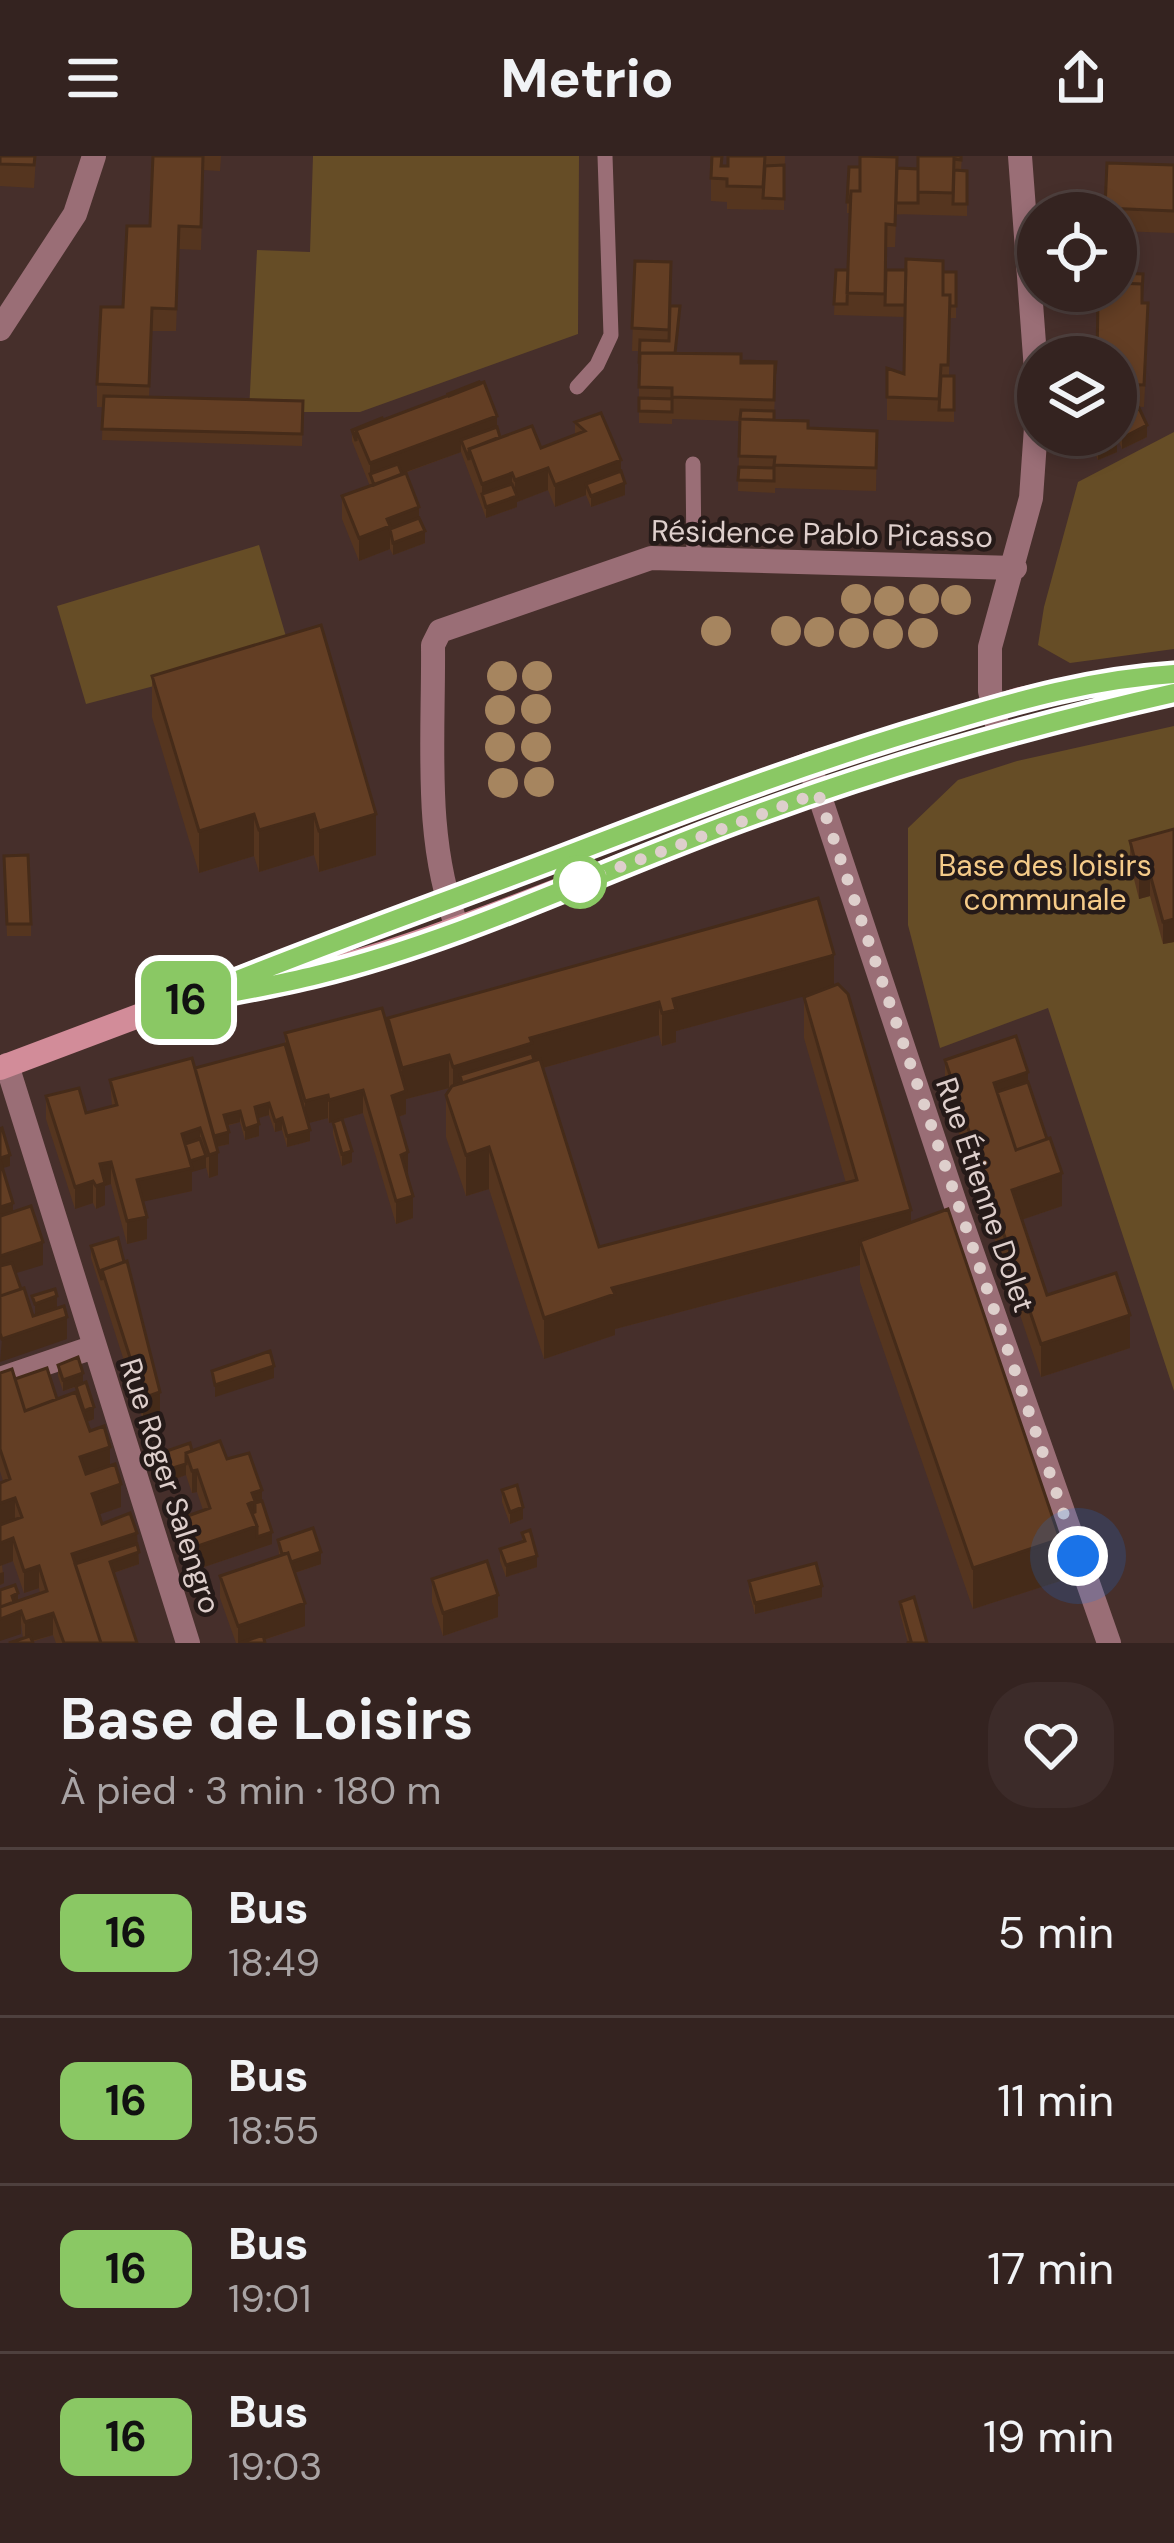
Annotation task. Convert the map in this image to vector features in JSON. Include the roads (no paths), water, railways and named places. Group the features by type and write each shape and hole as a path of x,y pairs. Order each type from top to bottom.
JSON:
{"main road":[{"path":"3,1066 809,764 992,708 1083,686 1174,674"},
{"path":"183,1002 316,976 458,929 818,793 1000,738 1174,693"}],"street":[{"path":"0,328 75,214 94,156"},
{"path":"1020,156 1033,336"},
{"path":"1000,738 988,678 991,647 1031,498 1034,456"},
{"name":"Résidence Pablo Picasso","path":"458,929 436,850 433,645 440,631 639,560 1015,568"},
{"name":"Rue Étienne Dolet","path":"809,764 958,1212 1109,1643"},
{"name":"Rue Roger Salengro","path":"3,1066 188,1643"},
{"name":"Rue Roger Salengro","path":"0,1379 94,1347"}],"lane":[{"path":"578,387 597,365 611,335 605,156"},
{"path":"693,464 694,559"}],"park label":[{"name":"Base des loisirs communale","path":"1045,883"}]}
